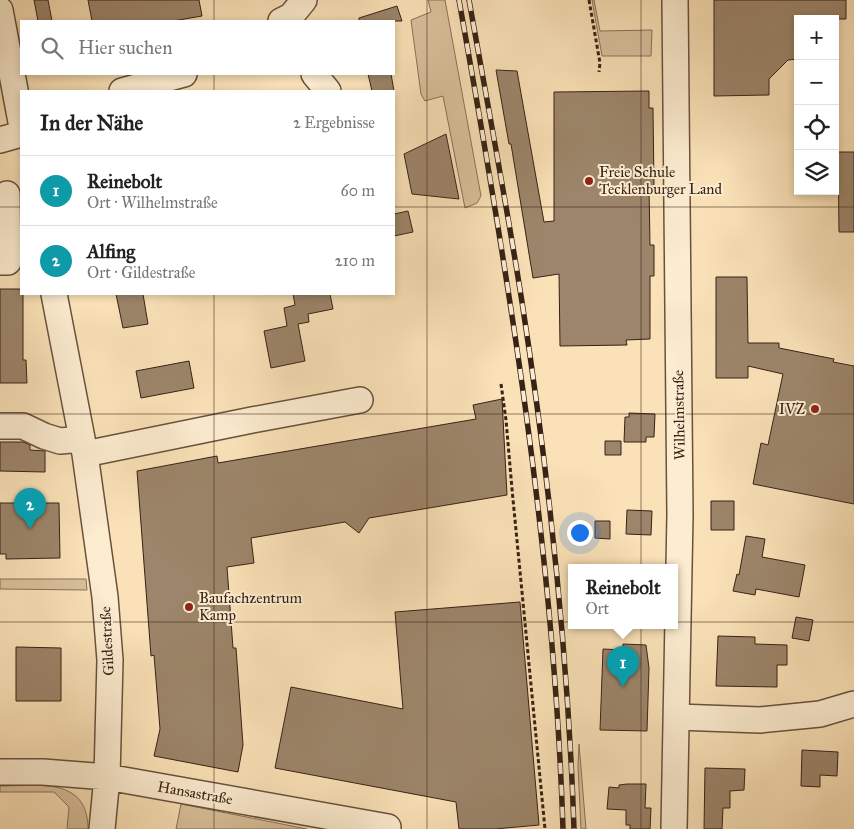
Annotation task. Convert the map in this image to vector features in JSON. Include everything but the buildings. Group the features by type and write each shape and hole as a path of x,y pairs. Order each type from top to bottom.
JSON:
{"street":[{"path":"283,20 291,16 304,0"},
{"name":"Wilhelmstraße","path":"674,829 680,516 675,0"},
{"path":"0,10 20,118"},
{"path":"126,90 180,75"},
{"path":"315,75 327,90"},
{"path":"0,140 20,124"},
{"path":"9,193 10,266"},
{"name":"Gildestraße","path":"54,295 83,447 103,576 110,660 107,778 102,829"},
{"path":"0,426 23,426 44,436 83,447 252,420 360,400"},
{"path":"677,717 760,720 820,714 854,704"},
{"name":"Hansastraße","path":"0,772 43,772 107,778 388,827"}],"path":[{"path":"589,0 600,63 599,72"},
{"path":"501,384 527,629 545,829"}],"shaded area":[{"path":"428,0 445,0 481,196 477,203 465,208 443,96 425,101 421,94 411,20 431,12"},
{"path":"592,0 594,0 600,31 652,30 651,56 602,56"},
{"path":"0,579 86,579 87,590 0,589"},
{"path":"579,744 586,829 581,829 578,766"},
{"path":"0,786 44,786 70,792 79,800 86,812 88,829 67,829 69,807 54,792 0,792"},
{"path":"181,804 307,829 176,829"}],"railway":[{"path":"459,0 511,309 539,516 550,620 563,829"},
{"path":"469,0 516,264 541,433 562,631 574,829"}],"place":[{"name":"Freie Schule Tecklenburger Land","path":"589,181"},
{"name":"IVZ","path":"815,409"},
{"name":"Alfing","path":"30,529"},
{"name":"Baufachzentrum Kamp","path":"189,607"},
{"name":"Reinebolt","path":"623,687"}]}
